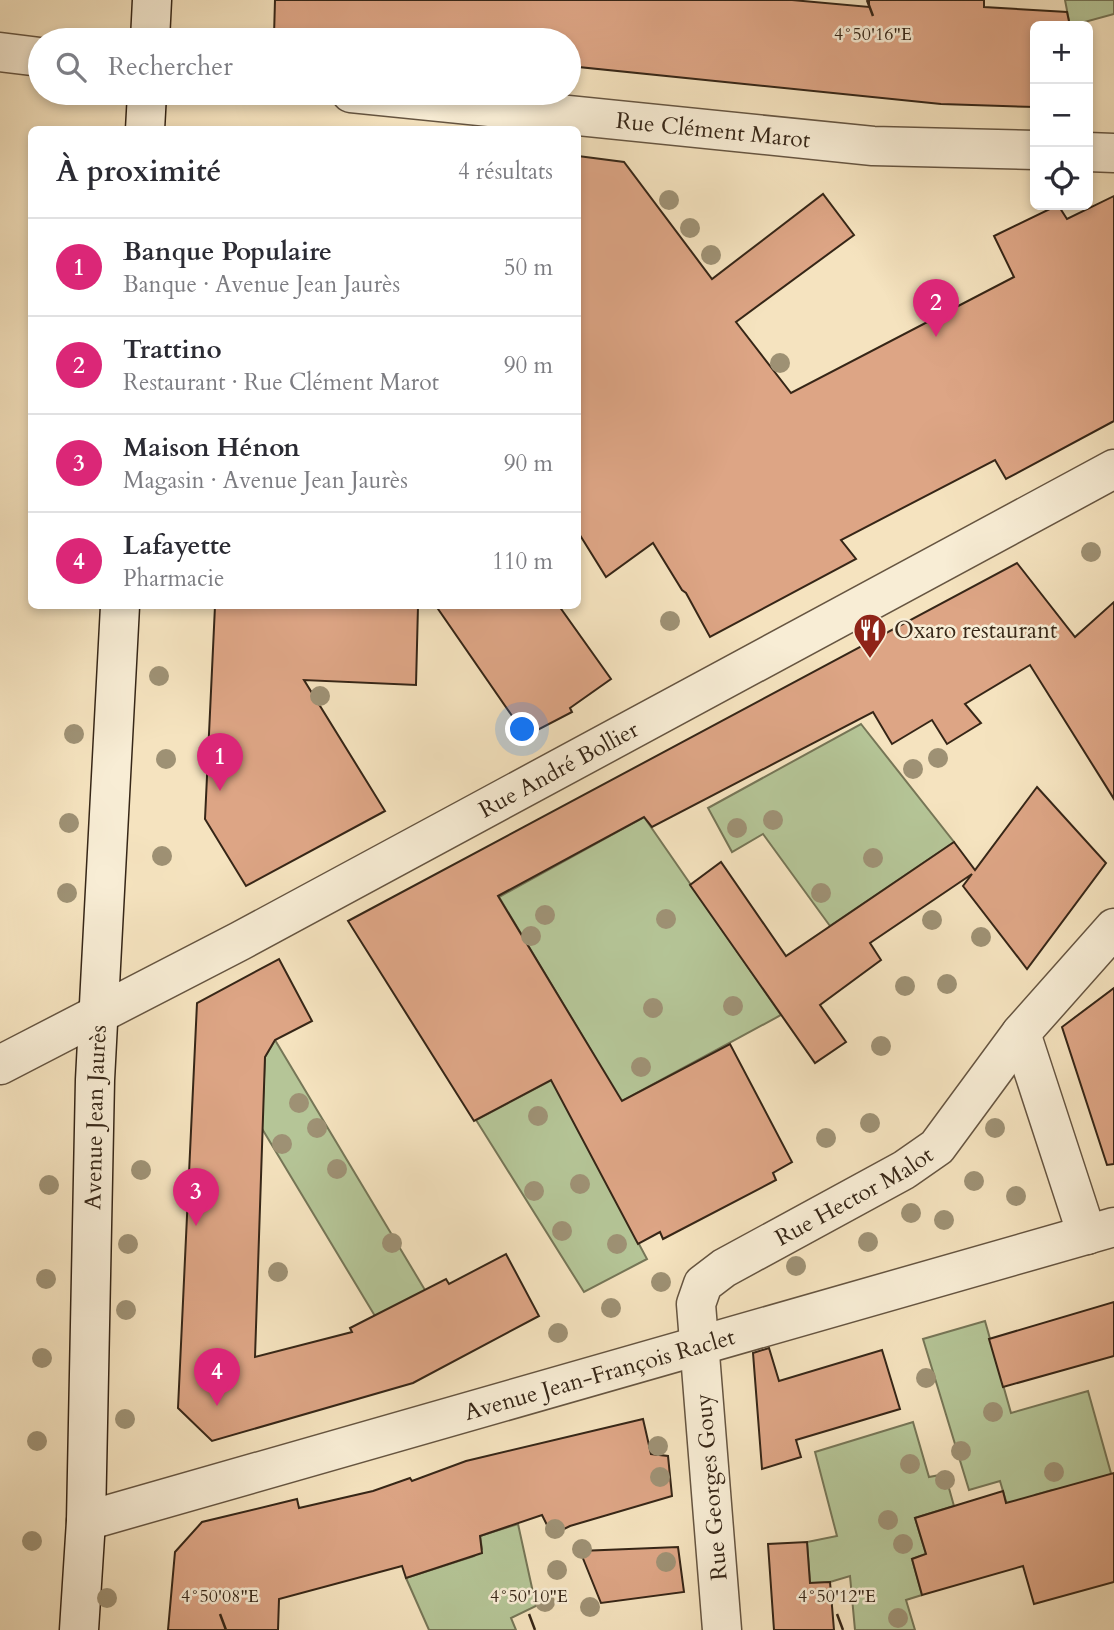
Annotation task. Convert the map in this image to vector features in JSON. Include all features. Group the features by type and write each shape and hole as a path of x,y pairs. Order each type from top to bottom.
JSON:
{"street":[{"path":"151,28 152,0"},
{"path":"0,52 28,56"},
{"path":"145,126 146,105"},
{"name":"Rue Clément Marot","path":"469,105 873,146 1030,150"},
{"path":"1093,152 1114,153"},
{"name":"Rue André Bollier","path":"0,1065 240,941 1114,469"},
{"name":"Avenue Jean Jaurès","path":"79,1630 86,1521 95,1080 120,609"},
{"name":"Rue Hector Malot","path":"699,1345 696,1304 703,1284 724,1268 904,1170 937,1147 1021,1033 1114,929"},
{"path":"1021,1033 1101,1231"},
{"name":"Avenue Jean-François Raclet","path":"86,1521 1101,1231"},
{"name":"Rue Georges Gouy","path":"699,1345 722,1630"}],"green space":[{"path":"1065,0 1114,0 1114,14 1088,21 1069,21"},
{"path":"861,724 954,842 830,926 763,834 732,852 708,808"},
{"path":"644,817 781,1015 576,1126 647,1259 584,1292 476,1120 595,1057 499,897"},
{"path":"275,1040 428,1295 378,1321 258,1122 262,1122 265,1057"},
{"path":"985,1321 1011,1413 1088,1391 1114,1484 1052,1490 1035,1495 1039,1508 1010,1515 1000,1481 969,1490 923,1339"},
{"path":"913,1422 929,1477 945,1474 954,1506 915,1518 926,1554 912,1559 922,1595 906,1600 915,1630 855,1630 850,1576 830,1582 810,1583 807,1542 837,1536 815,1452"},
{"path":"518,1524 536,1606 511,1618 516,1630 429,1630 406,1578 474,1556 482,1549 480,1536"}],"building":[{"path":"275,0 792,0 869,7 869,0 984,0 984,7 1067,12 1069,21 1030,21 1030,107 941,104 581,67 581,28 274,28"},
{"path":"581,156 624,162 712,279 823,194 854,235 736,322 791,393 1014,277 994,236 1048,210 1061,210 1067,219 1085,210 1093,210 1093,206 1114,196 1114,421 1006,479 995,460 841,540 856,559 710,637 686,593 653,543 606,577 581,537"},
{"path":"1017,563 1075,637 1114,602 1114,799 1030,665 965,704 981,723 947,744 932,720 892,744 873,712 652,827 644,817 498,896 622,1101 730,1044 792,1162 773,1173 776,1180 663,1239 660,1232 638,1244 551,1080 474,1121 348,921"},
{"path":"215,609 418,609 416,685 304,680 385,811 246,886 205,819"},
{"path":"438,609 561,609 611,679 570,708 572,712 526,736"},
{"path":"1037,787 1106,863 1027,969 963,886 972,874 870,943 881,960 820,1005 846,1042 815,1063 690,885 721,862 786,956 954,842 975,870"},
{"path":"279,959 312,1021 275,1040 265,1057 255,1357 352,1332 350,1328 446,1279 449,1284 506,1254 539,1316 413,1383 212,1441 178,1408 197,1003"},
{"path":"1114,988 1114,1164 1107,1165 1062,1027"},
{"path":"1114,1302 1114,1356 1003,1387 989,1339"},
{"path":"769,1348 779,1381 882,1350 900,1409 796,1440 801,1457 762,1469 753,1353"},
{"path":"643,1419 651,1454 668,1456 672,1496 570,1526 552,1535 542,1515 480,1536 482,1553 406,1578 402,1566 279,1599 278,1630 168,1630 175,1552 202,1522 297,1499 299,1508 373,1491 410,1478 412,1481 466,1461"},
{"path":"1114,1473 1114,1582 1034,1604 1023,1566 922,1595 912,1559 926,1554 915,1518 1003,1491 1006,1503"},
{"path":"807,1542 810,1583 830,1582 834,1630 774,1630 768,1544"},
{"path":"678,1547 684,1592 601,1603 580,1551"}],"place":[{"name":"Trattino","path":"936,337"},
{"name":"Oxaro restaurant","path":"870,660"},
{"name":"Banque Populaire","path":"220,791"},
{"name":"Maison Hénon","path":"196,1226"},
{"name":"Lafayette","path":"217,1406"}]}
